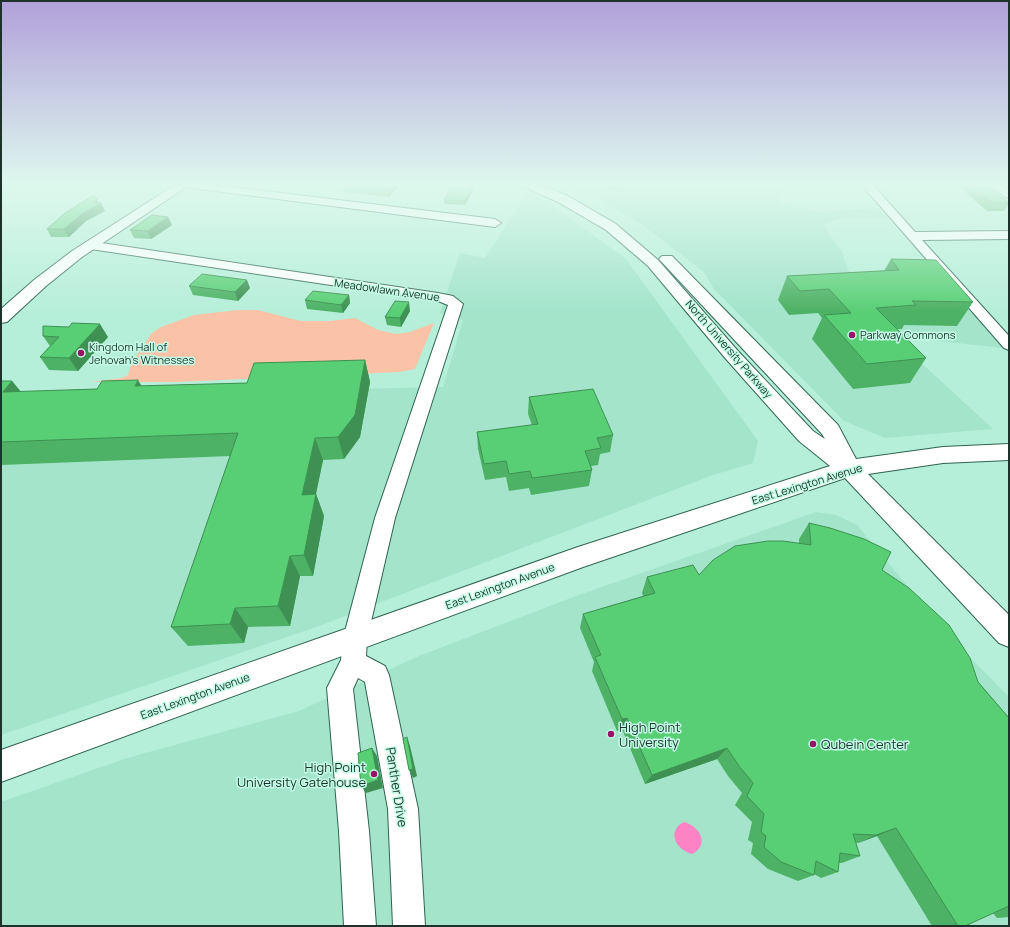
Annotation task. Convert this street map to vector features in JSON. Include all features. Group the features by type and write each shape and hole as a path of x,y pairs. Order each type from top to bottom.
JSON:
{"main road":[{"path":"1,318 40,283 88,246 118,226"},
{"name":"North University Parkway","path":"618,226 653,263 732,355 806,436 849,468 1009,634"},
{"name":"East Lexington Avenue","path":"1,766 354,651 578,558 849,468 943,455 1009,452"}],"street":[{"path":"903,226 1009,345"},
{"path":"912,236 1009,235"},
{"name":"Meadowlawn Avenue","path":"88,246 438,297 448,299 456,304 385,518 354,651"},
{"path":"354,651 340,688 354,831 360,926"},
{"name":"Panther Drive","path":"354,651 376,675 403,809 409,926"}],"shaded area":[{"path":"505,226 581,226 626,259 758,441 753,463 713,475 319,626 1,735 1,443 35,396 443,387 463,320 440,313 460,253 485,258"},
{"path":"644,226 824,226 842,252 850,275 934,271 1003,348 892,336 993,429 885,438 844,421 714,289 704,272"},
{"path":"238,310 258,310 301,321 330,321 355,318 378,330 396,334 410,332 434,323 415,369 400,372 178,382 91,382 122,378 128,375 131,364 152,333 161,327 194,315"},
{"name":"High Point University","path":"816,512 836,515 857,525 949,636 1009,697 1009,926 1,926 1,802 127,758 299,711 419,656 576,596"},
{"path":"684,822 695,827 701,836 701,846 692,854 681,849 675,840 675,830"}],"building":[{"path":"50,226 67,226 64,229 47,229"},
{"path":"135,226 155,226 148,231 130,230"},
{"path":"891,259 936,260 973,302 912,301 916,305 876,308 926,358 867,364 824,315 851,313 829,289 800,291 787,276 899,270"},
{"path":"202,274 247,280 235,292 189,286"},
{"path":"313,291 349,295 341,305 305,300"},
{"path":"395,301 409,302 400,318 385,317"},
{"path":"72,323 100,324 69,358 40,357 59,337 43,336 43,326 69,327"},
{"path":"365,360 355,415 338,437 315,438 302,495 316,494 304,555 290,556 278,606 235,608 230,624 171,627 238,433 1,442 1,381 12,381 3,392 97,389 102,381 138,380 135,386 247,383 254,363"},
{"path":"593,389 613,435 597,438 601,448 585,451 592,470 532,478 530,471 509,474 506,461 484,464 477,432 538,424 529,397"},
{"name":"Qubein Center","path":"809,523 864,539 891,552 882,570 909,588 949,625 970,658 978,682 1009,718 1009,906 965,926 958,926 896,828 876,835 853,834 860,856 840,853 838,872 816,861 814,875 781,862 764,847 766,836 761,832 764,814 747,796 753,783 727,748 652,775 627,718 622,719 595,657 601,655 583,614 655,593 647,577 693,565 699,575 713,560 735,546 768,541 783,541 811,545"},
{"path":"407,737 413,769 409,770 403,739"},
{"path":"372,748 378,780 361,786 358,753"}],"place":[{"name":"Parkway Commons","path":"852,335"},
{"name":"Kingdom Hall of Jehovah’s Witnesses","path":"81,353"},
{"name":"High Point University","path":"611,734"},
{"name":"Qubein Center","path":"813,744"},
{"name":"High Point University Gatehouse","path":"374,774"}]}
